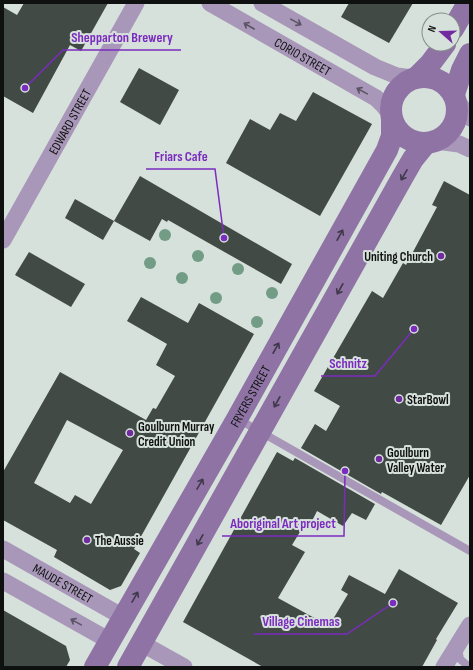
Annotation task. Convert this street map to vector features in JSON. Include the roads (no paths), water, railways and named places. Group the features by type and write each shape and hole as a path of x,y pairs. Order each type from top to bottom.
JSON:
{"street":[{"name":"EDWARD STREET","path":"3,240 136,3"},
{"name":"CORIO STREET","path":"210,3 376,98 384,106 392,118"},
{"name":"CORIO STREET","path":"262,3 375,67 397,76 414,77"},
{"path":"461,16 468,3"},
{"path":"439,52 430,64 414,77 404,82 393,97 392,118 397,130 405,138 415,142 459,144 470,149"},
{"path":"431,142 446,135 454,125 458,113 455,97 462,70 470,54"},
{"path":"414,77 428,76 438,79 448,85 470,118"},
{"name":"FRYERS STREET","path":"95,667 237,419 387,150 392,136 392,118"},
{"name":"FRYERS STREET","path":"128,667 409,166 431,142"},
{"name":"MAUDE STREET","path":"3,549 123,617"},
{"path":"3,581 110,641 141,643 184,667"},
{"path":"123,617 141,643"},
{"path":"444,667 458,647 470,625"}],"lane":[{"path":"237,419 470,551"},
{"path":"458,647 460,659 469,667"}],"place":[{"name":"Shepparton Brewery","path":"25,88"},
{"name":"Friars Cafe","path":"224,238"},
{"name":"Uniting Church","path":"441,256"},
{"name":"Schnitz","path":"414,329"},
{"name":"StarBowl","path":"399,399"},
{"name":"Goulburn Murray Credit Union","path":"130,433"},
{"name":"Goulburn Valley Water","path":"379,459"},
{"name":"Aboriginal Art project","path":"345,471"},
{"name":"The Aussie","path":"87,540"},
{"name":"Village Cinemas","path":"393,603"}]}
